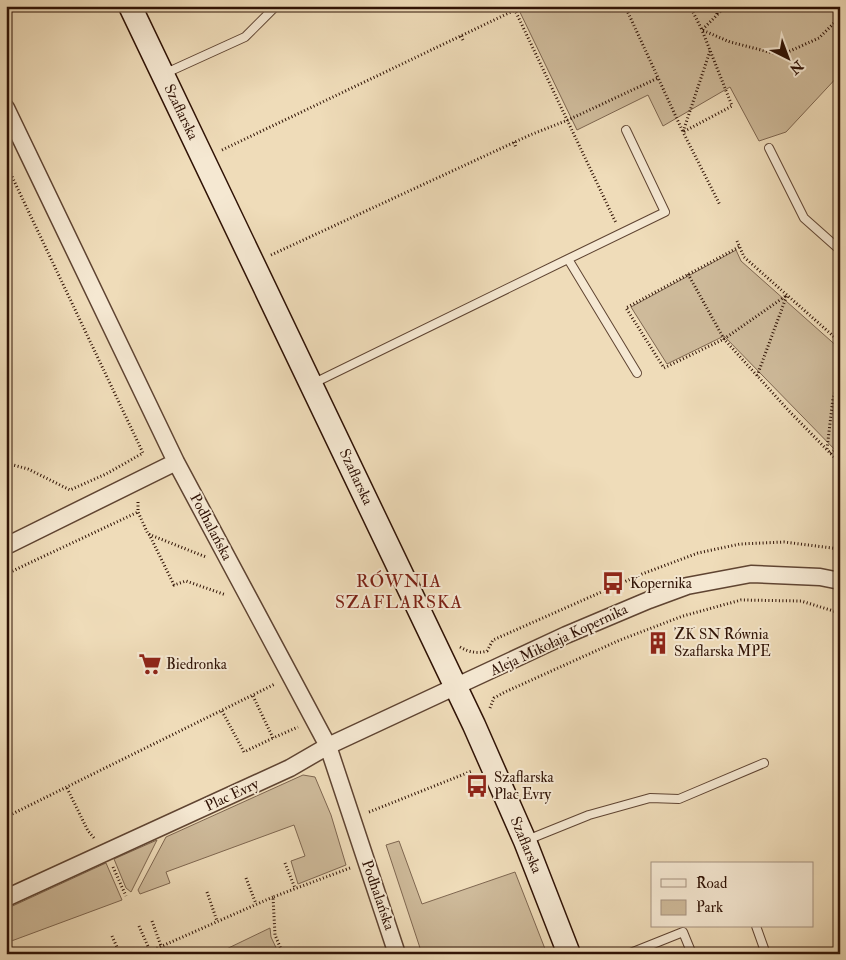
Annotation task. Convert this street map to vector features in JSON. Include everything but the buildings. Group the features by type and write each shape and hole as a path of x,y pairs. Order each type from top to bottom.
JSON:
{"street":[{"name":"Szaflarska","path":"130,6 456,687 525,841 570,954"},
{"name":"Podhalańska","path":"6,108 176,462 328,746 398,954"},
{"path":"6,546 176,462"},
{"name":"Aleja Mikołaja Kopernika","path":"456,687 574,632 687,586 751,574 820,577 840,581"},
{"name":"Plac Evry","path":"6,898 290,768 328,746 456,687"}],"lane":[{"path":"163,75 245,37 276,6"},
{"path":"312,384 665,212 626,130"},
{"path":"769,148 804,218 840,250"},
{"path":"568,259 637,373"},
{"path":"525,841 589,815 650,798 679,798 764,763"},
{"path":"757,928 766,954"},
{"path":"628,954 683,932 692,954"}],"path":[{"path":"625,6 720,205"},
{"path":"684,132 732,106 702,30 690,6"},
{"path":"717,6 717,15"},
{"path":"702,30 726,6"},
{"path":"218,152 461,36 514,8 618,227"},
{"path":"702,30 730,42 781,55 819,38 840,17"},
{"path":"461,36 463,40"},
{"path":"684,132 710,51"},
{"path":"267,257 514,142 568,120 658,78"},
{"path":"514,142 516,148"},
{"path":"6,164 143,453 106,474 70,490 28,469 6,463"},
{"path":"737,241 744,257 840,342"},
{"path":"739,246 626,308 664,368 724,339 787,295"},
{"path":"688,274 724,339 840,462"},
{"path":"757,376 787,295"},
{"path":"827,449 833,398 840,382"},
{"path":"830,453 840,446"},
{"path":"6,574 138,512"},
{"path":"148,534 174,585 186,581 234,598"},
{"path":"458,646 469,652 480,653 487,651 493,640 642,574 698,553 740,544 784,542 840,549"},
{"path":"490,709 494,698 505,692 620,640 683,616 741,600 801,601 840,613"},
{"path":"6,817 279,682"},
{"path":"222,711 244,752 273,738"},
{"path":"363,815 475,769"},
{"path":"285,863 295,888"},
{"path":"144,954 273,896 351,867 353,874"},
{"path":"246,878 256,904"},
{"path":"207,892 217,921"},
{"path":"273,896 275,935 283,954"},
{"path":"152,921 161,946"},
{"path":"139,926 152,952"},
{"path":"112,936 120,954"}],"green space":[{"path":"517,6 840,6 840,74 786,132 759,141 730,87 663,126 648,95 577,130"},
{"path":"736,250 741,261 840,349 840,455 724,336 667,364 631,307"},
{"path":"303,775 315,777 331,815 346,865 298,884 291,861 305,856 294,825 166,872 170,883 140,894 138,890 166,837"},
{"path":"157,840 131,892 126,888 114,859"},
{"path":"399,841 422,904 515,872 547,954 422,954 386,845"},
{"path":"106,863 122,900 6,943 6,909"},
{"path":"270,928 271,937 279,954 216,954"}],"place":[{"name":"Kopernika","path":"613,583"},
{"name":"ZK SN Równia Szaflarska MPE","path":"658,643"},
{"name":"Biedronka","path":"150,664"},
{"name":"Szaflarska Plac Evry","path":"477,786"}],"district":[{"name":"RÓWNIA SZAFLARSKA","path":"399,591"}]}
